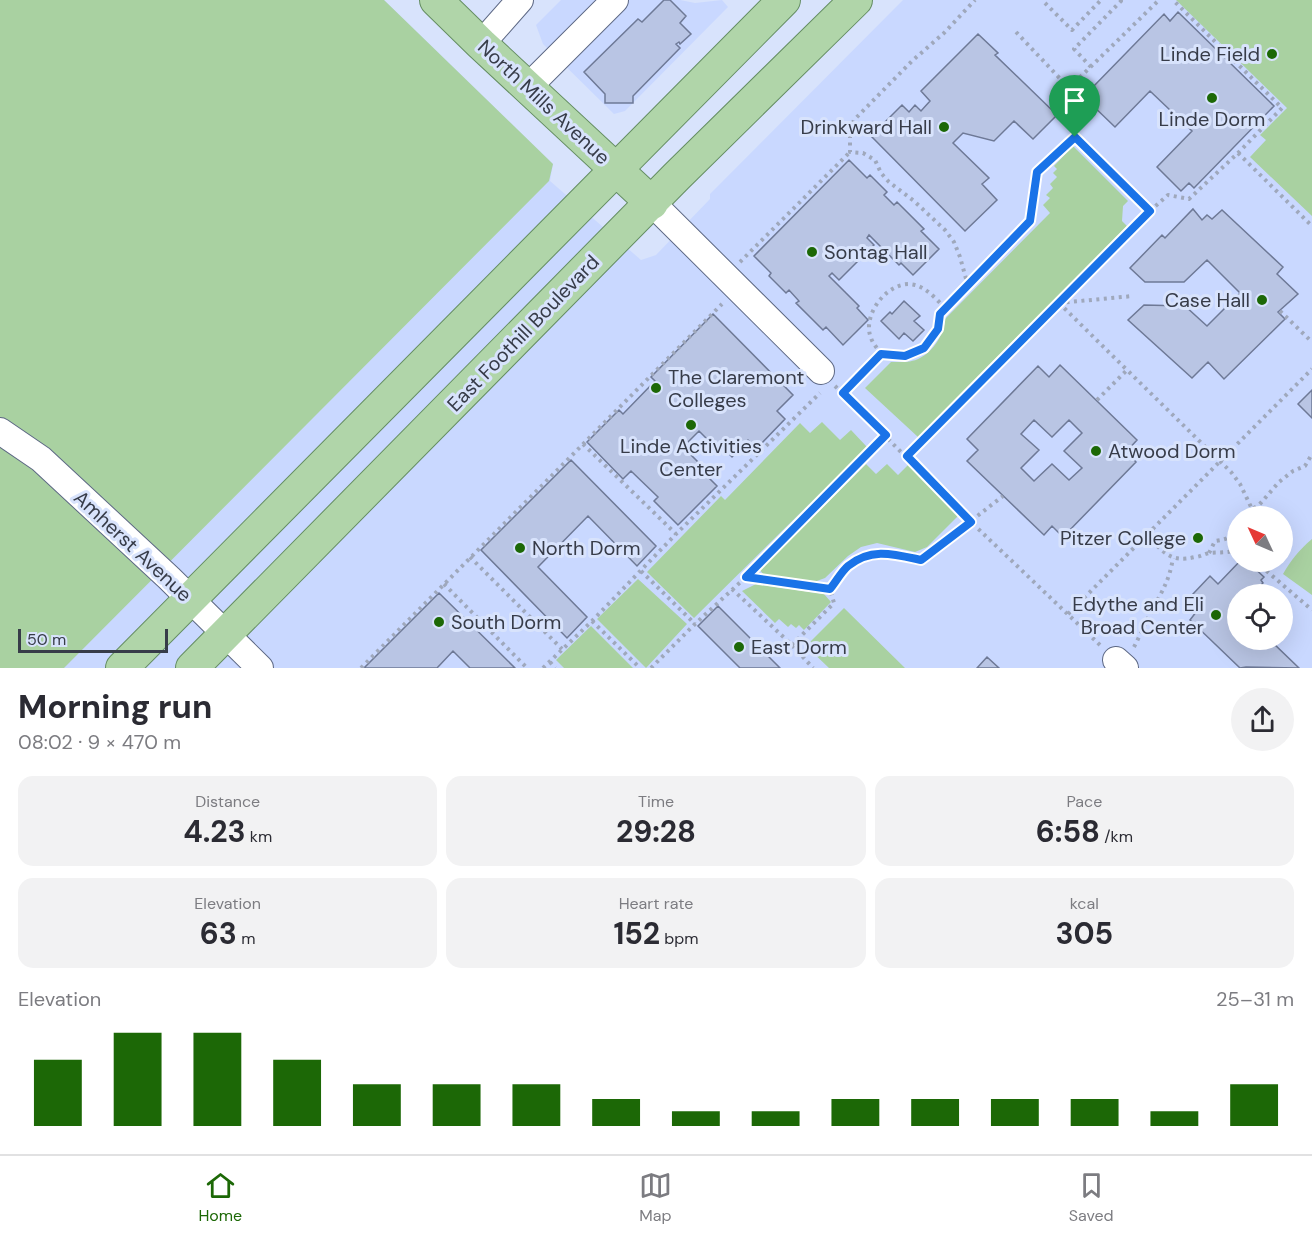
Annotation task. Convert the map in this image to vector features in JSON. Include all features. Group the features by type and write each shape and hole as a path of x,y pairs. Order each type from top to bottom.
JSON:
{"main road":[{"name":"North Mills Avenue","path":"436,0 652,203"},
{"path":"122,668 784,0"},
{"name":"East Foothill Boulevard","path":"192,668 856,0"}],"street":[{"path":"481,44 520,0"},
{"path":"528,87 615,0"},
{"path":"652,203 826,377"},
{"name":"Amherst Avenue","path":"0,431 41,459 142,552 260,668"}],"path":[{"path":"739,263 850,152 850,131 854,120 975,0"},
{"path":"1044,3 1072,30 1101,0"},
{"path":"1091,67 1074,49 1121,1 1119,0"},
{"path":"1069,88 1159,0"},
{"path":"907,456 1150,211 1168,195 1189,199 1282,108 1173,0"},
{"path":"1016,32 1069,88 1075,137 1150,211"},
{"path":"881,354 905,356 924,348 938,329 940,314 945,308 1030,221 1037,172 1075,137"},
{"path":"850,152 863,153 875,160 881,173 889,182 914,201 945,230 954,242 968,286"},
{"path":"1238,153 1312,226"},
{"path":"881,354 870,337 870,322 874,307 892,289 915,284 927,291 945,308"},
{"path":"1059,303 1133,296"},
{"path":"1059,303 1231,472 1240,484 1251,506"},
{"path":"361,668 722,304"},
{"path":"1280,311 1312,342"},
{"path":"843,393 881,354"},
{"path":"1068,614 1312,369"},
{"path":"1097,400 1127,370"},
{"path":"543,668 592,621 826,377 971,522 1121,664 1136,643 1158,597 1167,584 1173,558"},
{"path":"651,668 746,577 886,435"},
{"path":"583,444 676,534"},
{"path":"1256,506 1279,482 1293,471 1305,466 1312,454"},
{"path":"830,589 847,567 867,554 890,553 921,560 1004,496"},
{"path":"1147,535 1169,557 1173,558 1227,552"},
{"path":"1209,553 1215,541 1227,538"},
{"path":"470,557 562,649"},
{"path":"640,571 695,624"},
{"path":"1268,572 1312,610"},
{"path":"746,577 830,589"},
{"path":"444,584 527,668"},
{"path":"732,589 792,645 813,668"},
{"path":"792,645 834,603 830,589"},
{"path":"592,621 640,668"},
{"path":"550,662 555,668"}],"shaded area":[{"name":"The Claremont Colleges","path":"0,0 384,0 553,164 550,181 641,260 656,255 710,199 710,194 903,0 1312,0 1312,668 0,668"},
{"path":"561,0 680,0 695,3 722,0 728,7 625,111 614,114 543,44 536,25"}],"green space":[{"path":"0,0 384,0 553,164 549,181 64,668 0,668"},
{"name":"Linde Field","path":"1176,0 1312,0 1312,216 1250,157 1266,140 1260,135 1287,108"},
{"path":"1073,146 1128,201 1123,206 1122,221 1127,226 918,437 865,388 891,362 913,361 930,351 940,336 945,319 1050,213 1043,205 1050,198 1046,195 1053,188 1050,184 1057,177 1053,173 1057,169 1054,166"},
{"path":"822,422 840,440 851,430 867,447 694,618 647,572 721,496 725,500 800,423 810,433"},
{"path":"866,464 876,474 887,464 898,475 908,465 958,516 927,547 915,552 877,543 861,547 825,578 814,582 763,574 760,570"},
{"path":"1312,539 1312,595 1283,574 1293,572 1293,559"},
{"path":"638,579 687,624 646,668 597,619"},
{"path":"756,584 824,594 831,602 804,630 799,625 796,628 791,624 788,627 779,619 775,623 742,591"},
{"path":"844,608 905,668 829,668 806,646"},
{"path":"591,626 633,668 564,668 556,660"}],"building":[{"path":"664,0 670,0 686,16 680,23 691,34 680,44 679,42 676,44 680,48 633,96 633,103 605,103 605,94 584,72 638,19 642,22"},
{"name":"Linde Dorm","path":"1178,12 1274,106 1194,188 1189,183 1181,191 1157,167 1192,131 1150,91 1115,127 1089,102 1096,94 1091,89 1164,14 1170,21"},
{"name":"Drinkward Hall","path":"978,34 998,53 995,55 1057,115 1033,139 1014,121 994,141 963,133 953,143 989,178 982,184 997,200 965,231 871,136 902,105 909,112 915,105 921,111 930,101 921,91"},
{"name":"Sontag Hall","path":"849,160 867,178 870,175 887,192 884,195 894,205 897,202 924,229 921,231 939,249 913,275 901,263 899,265 869,235 867,238 874,245 839,280 832,273 829,276 859,306 857,308 868,320 843,345 826,327 823,330 796,303 799,301 789,290 786,293 769,276 771,273 754,256"},
{"name":"Case Hall","path":"1193,209 1202,220 1207,215 1212,219 1222,210 1283,267 1277,274 1298,294 1278,312 1285,319 1224,379 1208,362 1192,378 1128,320 1144,305 1185,306 1207,326 1240,293 1207,260 1184,282 1145,282 1130,268 1162,235 1165,238"},
{"path":"904,301 920,316 914,321 924,330 913,341 904,333 899,339 881,321 890,312 892,314"},
{"name":"Linde Activities Center","path":"713,314 793,395 777,411 785,419 757,448 748,440 732,457 720,445 716,448 699,431 683,447 703,467 700,469 717,486 678,525 654,501 658,497 631,471 623,479 587,442 619,410 623,414 655,381 651,377"},
{"name":"Atwood Dorm","path":"1060,365 1137,440 1126,452 1136,462 1063,537 1052,526 1044,535 967,461 978,450 967,439 1038,366 1049,377","holes":["1034,420 1052,437 1069,420 1082,433 1064,451 1082,468 1069,480 1052,464 1034,481 1021,468 1039,450 1021,434"]},
{"path":"1312,390 1312,418 1298,404"},
{"name":"North Dorm","path":"571,460 656,546 637,566 588,516 538,567 587,617 567,638 481,550"},
{"name":"Edythe and Eli Broad Center","path":"1229,572 1259,572 1264,577 1261,580 1262,584 1227,584 1227,650 1280,650 1299,668 1240,668 1190,620 1203,603 1193,594 1210,576 1218,584"},
{"name":"South Dorm","path":"439,593 515,668 470,668 453,651 437,668 364,668"},
{"name":"East Dorm","path":"718,606 780,668 740,668 698,626"},
{"path":"987,657 999,668 977,668"}],"place":[{"name":"Linde Field","path":"1272,54"},
{"name":"Linde Dorm","path":"1212,98"},
{"name":"Drinkward Hall","path":"944,127"},
{"name":"Sontag Hall","path":"812,252"},
{"name":"Case Hall","path":"1262,300"},
{"name":"The Claremont Colleges","path":"656,388"},
{"name":"Linde Activities Center","path":"691,425"},
{"name":"Atwood Dorm","path":"1096,451"},
{"name":"Pitzer College","path":"1198,538"},
{"name":"North Dorm","path":"520,548"},
{"name":"Edythe and Eli Broad Center","path":"1216,615"},
{"name":"South Dorm","path":"439,622"},
{"name":"East Dorm","path":"739,647"}],"route":[{"path":"1075,137 1150,211 907,456 971,522 921,560 890,553 867,554 847,567 830,589 746,577 886,435 843,393 881,354 905,356 924,348 938,329 940,314 1030,221 1037,172 1075,137"}]}
